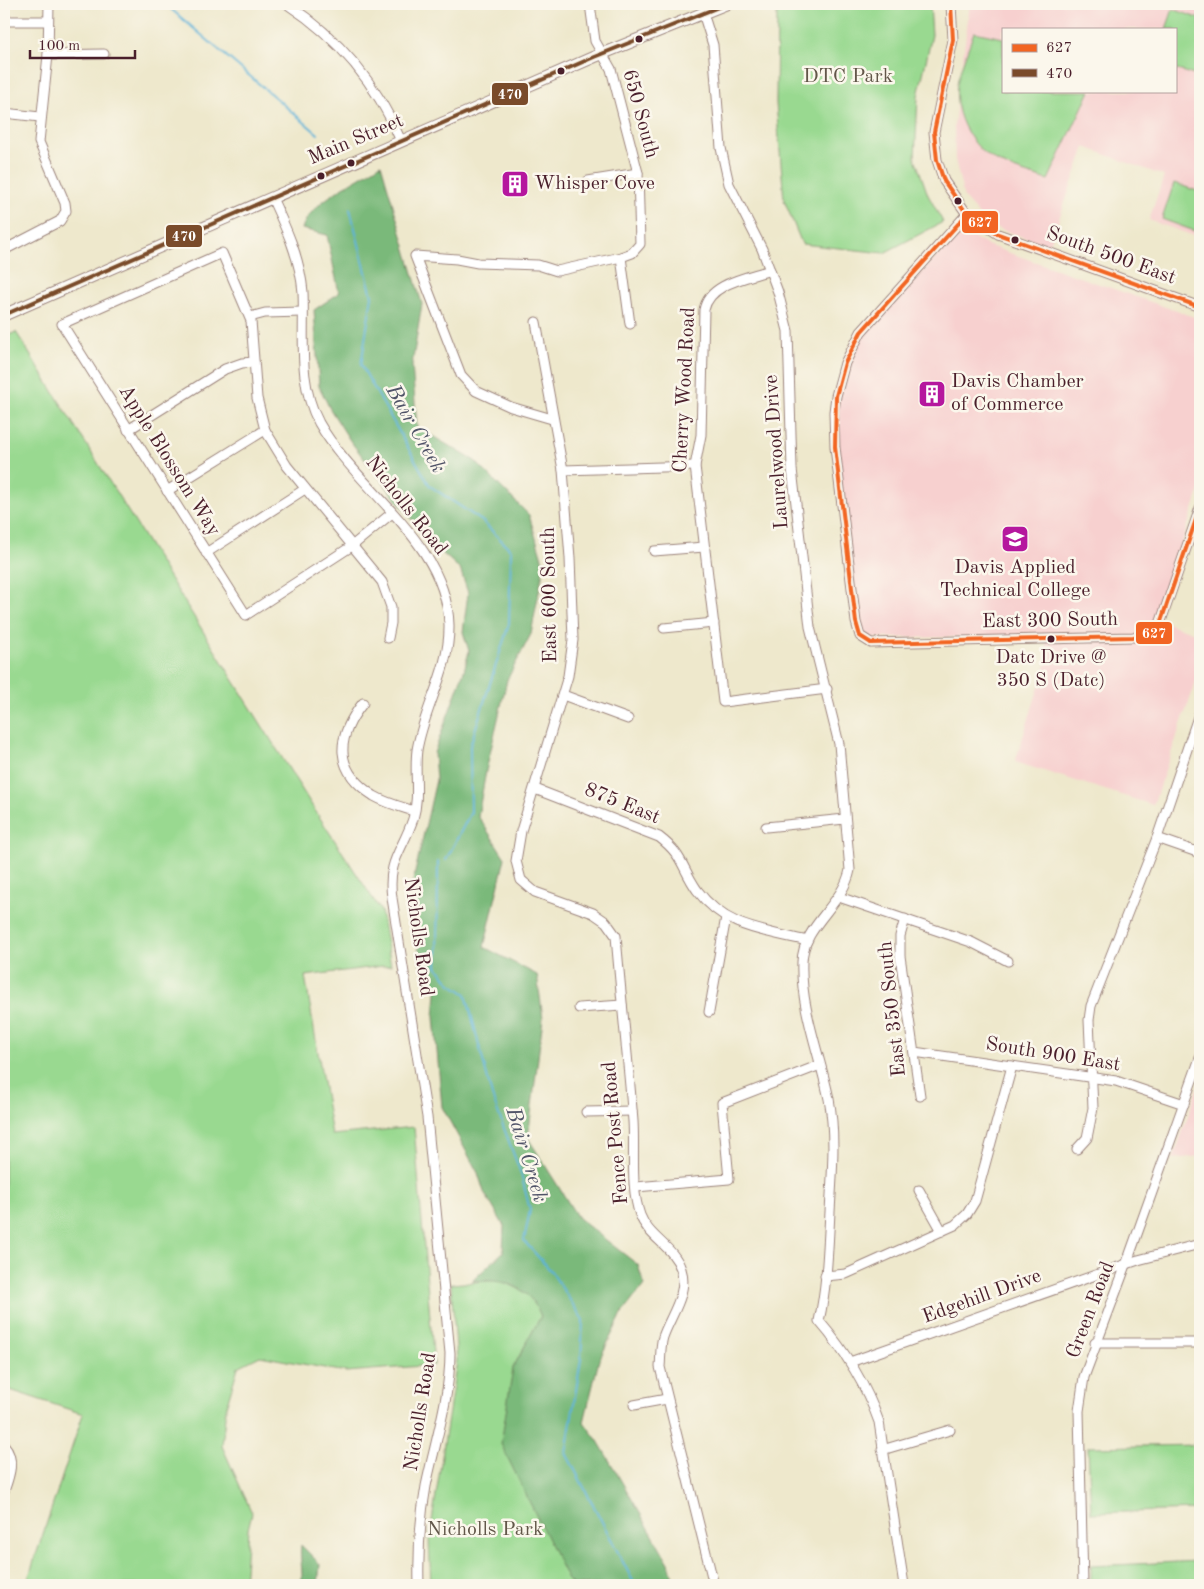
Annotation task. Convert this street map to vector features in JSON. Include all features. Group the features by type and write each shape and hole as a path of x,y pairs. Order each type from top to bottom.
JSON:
{"main road":[{"name":"Main Street","path":"4,315 401,141 603,54 726,4"}],"street":[{"path":"4,250 60,221 66,211 65,203 39,142 40,117 48,55 49,4"},
{"path":"287,4 321,28 346,52 371,84 392,120 401,141"},
{"name":"650 South","path":"590,4 595,41 612,69 638,173 640,244 632,253 621,257"},
{"name":"South 500 East","path":"951,4 954,40 934,132 937,160 944,181 967,214 998,234 1200,307"},
{"name":"Laurelwood Drive","path":"703,13 713,45 721,148 729,184 762,248 785,312 788,331 792,469 810,627 827,689 839,744 850,870 847,884 806,941"},
{"path":"4,21 48,21"},
{"path":"48,55 104,54"},
{"path":"4,113 40,117"},
{"path":"588,181 638,173"},
{"name":"Nicholls Road","path":"272,198 298,262 303,292 305,378 311,406 331,440 426,555 437,574 444,593 449,623 447,657 417,750 414,812 390,874 390,889 427,1117 450,1354 447,1386 422,1514 419,1543 419,1585"},
{"name":"East 300 South","path":"967,214 861,332 845,363 836,396 833,425 835,447 856,622 860,636 871,643 1133,637 1153,634 1160,624 1200,508"},
{"name":"Apple Blossom Way","path":"250,317 222,254 62,324 246,615 352,546"},
{"path":"552,418 511,407 476,391 461,375 415,256 458,259 478,263 538,264 557,271 621,257 630,324"},
{"name":"Cherry Wood Road","path":"770,270 725,286 711,294 706,301 700,435 695,466 723,702 827,689"},
{"path":"302,312 265,313 250,317 257,398 265,430 282,459 371,568 386,590 392,616 388,638"},
{"name":"East 600 South","path":"521,832 563,695 573,640 570,558 563,470 536,322"},
{"path":"128,430 225,369 237,364 254,362"},
{"path":"167,491 265,430"},
{"path":"563,470 695,466"},
{"path":"206,553 305,489"},
{"path":"352,546 392,513"},
{"path":"654,551 704,547"},
{"path":"664,628 714,623"},
{"path":"563,695 628,719"},
{"path":"363,703 345,730 342,747 346,763 357,780 374,796 414,812"},
{"path":"1077,1149 1087,1138 1093,1108 1090,1013 1157,838 1200,712"},
{"name":"875 East","path":"535,789 659,837 674,848 697,889 726,917 759,931 806,941"},
{"path":"766,826 845,819"},
{"name":"Fence Post Road","path":"521,832 516,862 522,880 535,892 593,913 606,922 616,936 632,1111 636,1187 640,1216 653,1234 668,1248 681,1269 682,1285 679,1303 662,1340 660,1368 666,1399 714,1585"},
{"path":"1157,838 1200,853"},
{"path":"839,896 971,942 1008,961"},
{"path":"709,1012 726,917"},
{"name":"East 350 South","path":"905,919 900,936 900,956 920,1096"},
{"path":"806,941 802,961 803,981 811,1035 829,1099 834,1147 825,1276 819,1321 850,1362 875,1409 879,1422 904,1585"},
{"path":"580,1008 622,1005"},
{"name":"South 900 East","path":"914,1052 1116,1081 1184,1104"},
{"name":"Green Road","path":"1083,1585 1079,1411 1084,1377 1200,1058"},
{"path":"636,1187 729,1179 722,1103 820,1065"},
{"path":"825,1276 846,1274 955,1225 967,1214 975,1201 1012,1066"},
{"path":"586,1112 632,1111"},
{"path":"919,1190 942,1231"},
{"name":"Edgehill Drive","path":"850,1362 1146,1257 1200,1244"},
{"path":"1096,1343 1200,1344"},
{"path":"634,1405 666,1399"},
{"path":"882,1450 950,1430"},
{"path":"4,1446 11,1459 10,1474 4,1492"}],"shaded area":[{"path":"970,4 1200,4 1200,238 1149,220 1164,176 1085,147 1049,246 988,225 964,198 955,159 954,125"},
{"name":"Davis Applied Technical College","path":"962,231 987,245 1200,319 1200,489 1156,619 1200,635 1200,670 1153,805 1015,762 1049,655 1044,636 868,638 860,632 840,482 835,401 846,367 866,329"},
{"path":"1200,1081 1200,1156 1173,1159"}],"green space":[{"name":"DTC Park","path":"799,4 930,4 932,35 918,96 915,158 928,195 943,222 884,253 802,244 784,200 776,103 777,11"},
{"path":"1173,9 1200,19 1200,77 1176,69 1176,28 1166,28"},
{"path":"974,32 1002,38 1002,92 1090,92 1048,180 1001,163 985,153 977,145 964,125 957,102 956,90"},
{"path":"381,164 422,304 412,365 417,427 475,461 529,515 544,565 531,634 507,680 486,771 478,816 505,858 484,947 537,975 543,1018 528,1138 578,1218 638,1265 644,1285 623,1312 599,1360 584,1422 598,1441 669,1563 675,1585 573,1585 568,1580 501,1444 513,1368 541,1316 529,1297 521,1290 494,1281 472,1281 503,1252 504,1226 484,1192 478,1173 442,1107 434,1017 436,992 420,963 413,881 436,780 434,753 464,671 469,651 463,632 468,593 460,569 429,541 351,442 330,409 319,386 314,310 339,293 327,235 302,229 306,219 324,201"},
{"path":"1174,183 1200,192 1200,233 1162,219"},
{"path":"16,332 316,812 381,911 391,965 305,976 332,1135 414,1127 434,1365 346,1372 260,1356 238,1367 226,1407 222,1446 252,1513 248,1529 244,1585 26,1585 83,1414 4,1388 4,337"},
{"name":"Nicholls Park","path":"499,1280 525,1293 541,1316 513,1368 568,1580 573,1585 431,1585 429,1540 457,1360 451,1284"},
{"path":"1200,1445 1200,1510 1091,1513 1088,1447"},
{"path":"301,1545 320,1564 318,1585 301,1585"},
{"path":"1200,1561 1200,1585 1091,1585 1091,1566"}],"waterway":[{"name":"Bair Creek","path":"165,4 318,134"},
{"name":"Bair Creek","path":"350,209 372,296 361,365 430,486 482,521 511,550 509,624 470,746 471,812 446,860"},
{"name":"Bair Creek","path":"438,862 437,967 451,984 466,994 492,1096 521,1174 530,1210 524,1241 551,1271 583,1320 581,1359 566,1453 635,1585"}],"transit line":[{"name":"470","path":"4,315 594,57 726,4"},
{"name":"627","path":"951,4 953,40 934,132 937,160 944,181 967,214 998,234 1200,307"},
{"name":"627","path":"871,643 860,636 856,622 835,447 836,396 845,363 861,332 967,214"},
{"name":"627","path":"871,643 1133,637 1153,634 1160,624 1200,508"}],"place":[{"name":"Whisper Cove","path":"515,184"},
{"name":"Davis Chamber of Commerce","path":"932,394"},
{"name":"Davis Applied Technical College","path":"1015,539"},
{"name":"Datc Drive @ 350 S (Datc)","path":"1051,639"}]}
